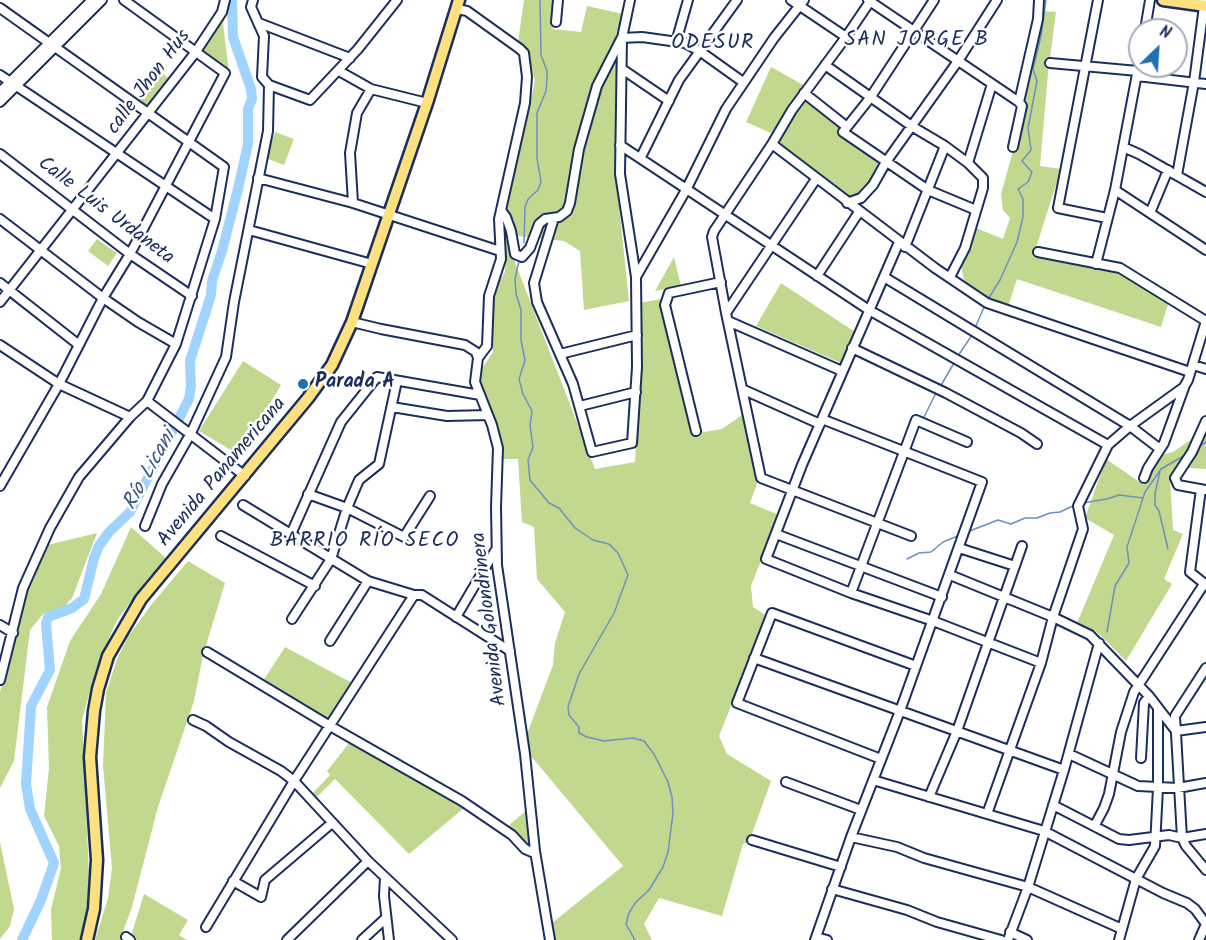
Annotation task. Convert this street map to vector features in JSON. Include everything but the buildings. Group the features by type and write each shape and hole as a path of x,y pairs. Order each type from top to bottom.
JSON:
{"main road":[{"path":"1163,0 1204,4"},
{"name":"Avenida Panamericana","path":"87,940 94,909 97,860 90,757 94,711 108,656 141,599 245,476 332,365 352,322 427,103 458,2"}],"street":[{"path":"0,680 23,588 50,528 79,477 130,417 147,401 176,344 215,219 224,166 0,7 6,0"},
{"path":"0,92 13,83 52,44 92,0"},
{"path":"52,44 102,0"},
{"path":"1,482 59,384 225,73 124,0"},
{"name":"calle Jhon Hus","path":"0,302 195,53 222,12 225,0"},
{"path":"253,0 251,7 264,36 262,77 269,85 310,100 339,71 397,0"},
{"path":"556,22 558,0"},
{"path":"554,218 534,283 534,292 542,316 560,354 580,406 592,452 632,443 636,392 636,277 620,174 622,38 630,0"},
{"path":"676,42 688,0"},
{"path":"641,157 679,80 737,0"},
{"path":"791,0 802,3 846,37"},
{"path":"911,536 761,478 712,237 792,110 846,37 869,0 1019,102 1022,106 1013,147"},
{"path":"934,0 870,98 843,132 928,190 976,210"},
{"path":"847,203 861,198 873,185 886,162 913,127 997,0"},
{"path":"1019,102 1038,19 1039,0"},
{"path":"1098,0 1058,208 1107,218"},
{"path":"1147,18 1150,0"},
{"name":"Avenida Golondrinera","path":"458,2 524,53 527,77 525,103 509,184 501,210 499,266 489,296 487,346 478,358 475,382 496,438 499,460 496,549 525,754 535,851 550,940"},
{"path":"636,277 686,190 726,109 743,82 802,3"},
{"path":"1177,175 1194,82 1204,4"},
{"path":"259,23 350,58"},
{"path":"622,38 642,37 685,43 743,82"},
{"path":"501,210 512,231 515,254 522,257 527,253 539,224 545,219 564,214 569,207 579,149 597,86 622,38"},
{"path":"1050,63 1128,72"},
{"path":"825,65 870,98 945,146 968,163 983,178 984,183 965,248 950,277"},
{"path":"622,69 669,100"},
{"path":"339,71 371,89 427,103"},
{"path":"0,75 215,219"},
{"path":"1096,264 1115,190 1137,78"},
{"path":"1166,78 1206,84"},
{"path":"0,102 13,83"},
{"path":"968,163 992,84"},
{"path":"145,526 162,484 191,433 226,357 268,131 269,85"},
{"path":"353,203 350,153 357,113 371,89"},
{"path":"804,93 847,127"},
{"path":"772,144 902,244 987,303 1191,369 1206,369"},
{"path":"620,145 869,310 1108,445"},
{"path":"945,146 928,190 884,277 842,371 766,559 1041,663"},
{"path":"1123,147 1206,192"},
{"name":"Calle Luis Urdaneta","path":"0,153 130,254 192,296"},
{"path":"1150,213 1168,170"},
{"path":"258,178 353,203 500,251"},
{"path":"727,317 816,179"},
{"path":"1115,190 1206,250"},
{"path":"817,276 859,212"},
{"path":"0,219 103,298 176,344"},
{"path":"249,230 372,264"},
{"path":"1038,252 1120,268 1206,321 1164,443 1144,478"},
{"path":"884,277 1130,426 1160,449"},
{"path":"696,431 665,304 669,293 721,282"},
{"path":"0,283 79,345"},
{"path":"727,317 842,371"},
{"path":"352,322 465,345 476,352 478,358"},
{"path":"560,354 637,335"},
{"path":"0,345 59,384 130,417"},
{"path":"852,348 946,393 1037,444"},
{"path":"291,534 341,422 377,377 480,395"},
{"path":"292,619 331,559 347,508 359,480 379,464 397,381"},
{"path":"987,814 1041,663 1053,617 1083,529 1078,506 1108,445 1184,387"},
{"path":"744,390 982,482 900,711 832,889 816,938 826,940"},
{"path":"580,406 636,392"},
{"path":"147,401 245,476"},
{"path":"392,407 447,416 488,415"},
{"path":"851,593 916,420 967,442"},
{"path":"1095,825 1104,808 1114,776 1126,713 1138,686 1205,585 1190,572 1203,490 1178,485 1175,478 1192,452 1206,421"},
{"path":"308,494 347,508 404,537 430,496"},
{"path":"243,506 368,581 414,595 423,595 510,651"},
{"path":"776,534 942,597"},
{"path":"221,536 315,586"},
{"path":"929,797 957,731 1022,546"},
{"path":"959,548 1015,566"},
{"path":"456,617 496,549"},
{"path":"950,575 1053,617 1090,635 1149,696 1176,731"},
{"path":"330,641 368,581"},
{"path":"206,927 294,781 414,595"},
{"path":"881,759 737,703 772,612 916,666"},
{"path":"0,625 13,633"},
{"path":"1027,940 1009,936 1028,887 1100,643"},
{"path":"207,652 330,726 462,801 512,835 525,849 535,851"},
{"path":"754,658 1064,770"},
{"path":"1205,672 1175,716 1182,838 1206,870"},
{"path":"1141,758 1144,703 1149,696"},
{"path":"1119,940 1136,879 1155,846 1158,709"},
{"path":"193,720 281,771 294,781 368,861 452,940"},
{"path":"1176,731 1206,727"},
{"path":"1069,754 1138,786 1178,788 1206,783"},
{"path":"873,780 1044,831 1187,903 1195,909 1206,924 1199,940"},
{"path":"786,782 861,810"},
{"path":"1053,805 1119,838 1129,840 1169,835 1182,838 1206,834"},
{"path":"233,881 261,897 265,880 332,823"},
{"path":"851,837 897,846 924,858 1028,887 1122,929"},
{"path":"752,840 841,867"},
{"path":"287,940 368,861"},
{"path":"385,878 384,896 389,940"},
{"path":"832,889 1000,940"},
{"path":"362,940 386,918"}],"green space":[{"path":"524,0 554,0 553,29 581,32 587,6 623,14 619,35 616,177 629,301 584,310 580,251 564,241 517,236 507,207 535,81 528,54 518,42"},
{"path":"226,11 223,24 229,72 200,51"},
{"path":"1042,11 1056,12 1040,166 1061,169 1034,254 1120,274 1168,304 1161,327 1017,279 1008,307 990,300 964,280 961,266 976,228 1003,239 1010,218 1003,210 1001,194 1026,104 1024,92"},
{"path":"771,67 805,86 771,133 746,122"},
{"path":"159,71 171,80 148,109 137,100"},
{"path":"805,99 841,128 838,133 882,164 859,195 848,198 778,143 795,111"},
{"path":"275,132 294,139 284,165 266,158"},
{"path":"97,239 117,253 108,266 88,251"},
{"path":"506,239 595,469 635,462 640,360 639,303 662,299 692,434 722,429 742,415 757,484 750,503 779,515 751,586 753,607 767,616 719,736 727,754 771,781 749,842 743,844 722,916 659,898 644,924 652,940 555,940 552,923 623,866 530,755 527,734 553,665 555,643 565,612 537,579 534,527 522,522 518,459 501,459 498,439 480,382 481,370 493,352 492,299 505,272"},
{"path":"674,257 681,286 655,291"},
{"path":"781,283 855,332 841,363 756,326"},
{"path":"243,361 281,385 239,455 199,431"},
{"path":"1206,429 1206,469 1188,468 1170,477 1173,530 1183,534 1164,579 1172,584 1126,661 1097,632 1077,623 1114,535 1085,518 1106,459 1144,485 1160,455 1173,452"},
{"path":"131,527 167,559 147,580 117,620 97,666 82,720 89,874 85,931 80,940 52,940 51,909 61,869 59,846 44,816 49,768 47,707 70,641 101,594"},
{"path":"97,533 72,598 65,606 43,614 30,630 14,761 0,788 0,692 27,589 47,545"},
{"path":"188,561 225,583 203,655 194,701 158,807 132,907 120,940 95,940 108,898 112,868 103,766 106,693 117,659 128,637"},
{"path":"285,647 352,683 329,720 263,681"},
{"path":"350,742 464,808 409,854 335,779 316,798 312,794 330,775 327,771"},
{"path":"527,810 532,846 527,844 509,825"},
{"path":"0,842 14,909 10,926 0,939"},
{"path":"144,894 188,920 179,935 187,940 137,940 131,936"}],"waterway":[{"name":"Río Licani","path":"22,940 41,900 54,863 30,809 26,784 31,706 50,670 46,624 48,617 72,608 84,599 99,546 109,532 130,512 189,399 190,361 211,295 212,281 238,189 248,144 248,109 252,99 251,89 233,37 232,0"},
{"path":"524,243 525,207 541,182 537,158 537,113 546,91 547,71 541,55 540,0"},
{"path":"987,301 1000,280 1017,242 1023,217 1023,199 1018,189 1028,182 1032,172 1022,161 1031,150 1028,128 1037,81 1033,69 1046,0"},
{"path":"519,261 515,279 516,294 521,310 521,340 525,360 519,379 523,394 532,411 530,425 533,447 528,460 530,480 549,503 559,508 575,528 593,540 609,544 618,553 628,575 614,613 579,674 568,707 569,715 579,727 579,733 587,737 604,741 633,738 644,741 654,754 668,782 672,797 673,813 668,852 663,867 649,890 636,902 629,913 626,924 635,940"},
{"path":"975,328 985,305"},
{"path":"958,356 972,335"},
{"path":"940,387 954,363"},
{"path":"923,419 937,391"},
{"path":"1198,447 1206,442"},
{"path":"1107,632 1115,586 1129,563 1127,547 1145,492 1161,469 1187,454"},
{"path":"1160,472 1155,505 1159,511 1168,549"},
{"path":"1083,503 1119,495 1143,498"},
{"path":"967,532 998,520 1011,524 1025,518 1037,518 1060,512 1075,505"},
{"path":"907,559 919,553 931,552 943,542 960,535"}],"place":[{"name":"Parada A","path":"303,384"}],"district":[{"name":"SAN JORGE B","path":"917,41"},
{"name":"ODESUR","path":"713,44"},
{"name":"BARRIO RÍO SECO","path":"365,542"}]}
